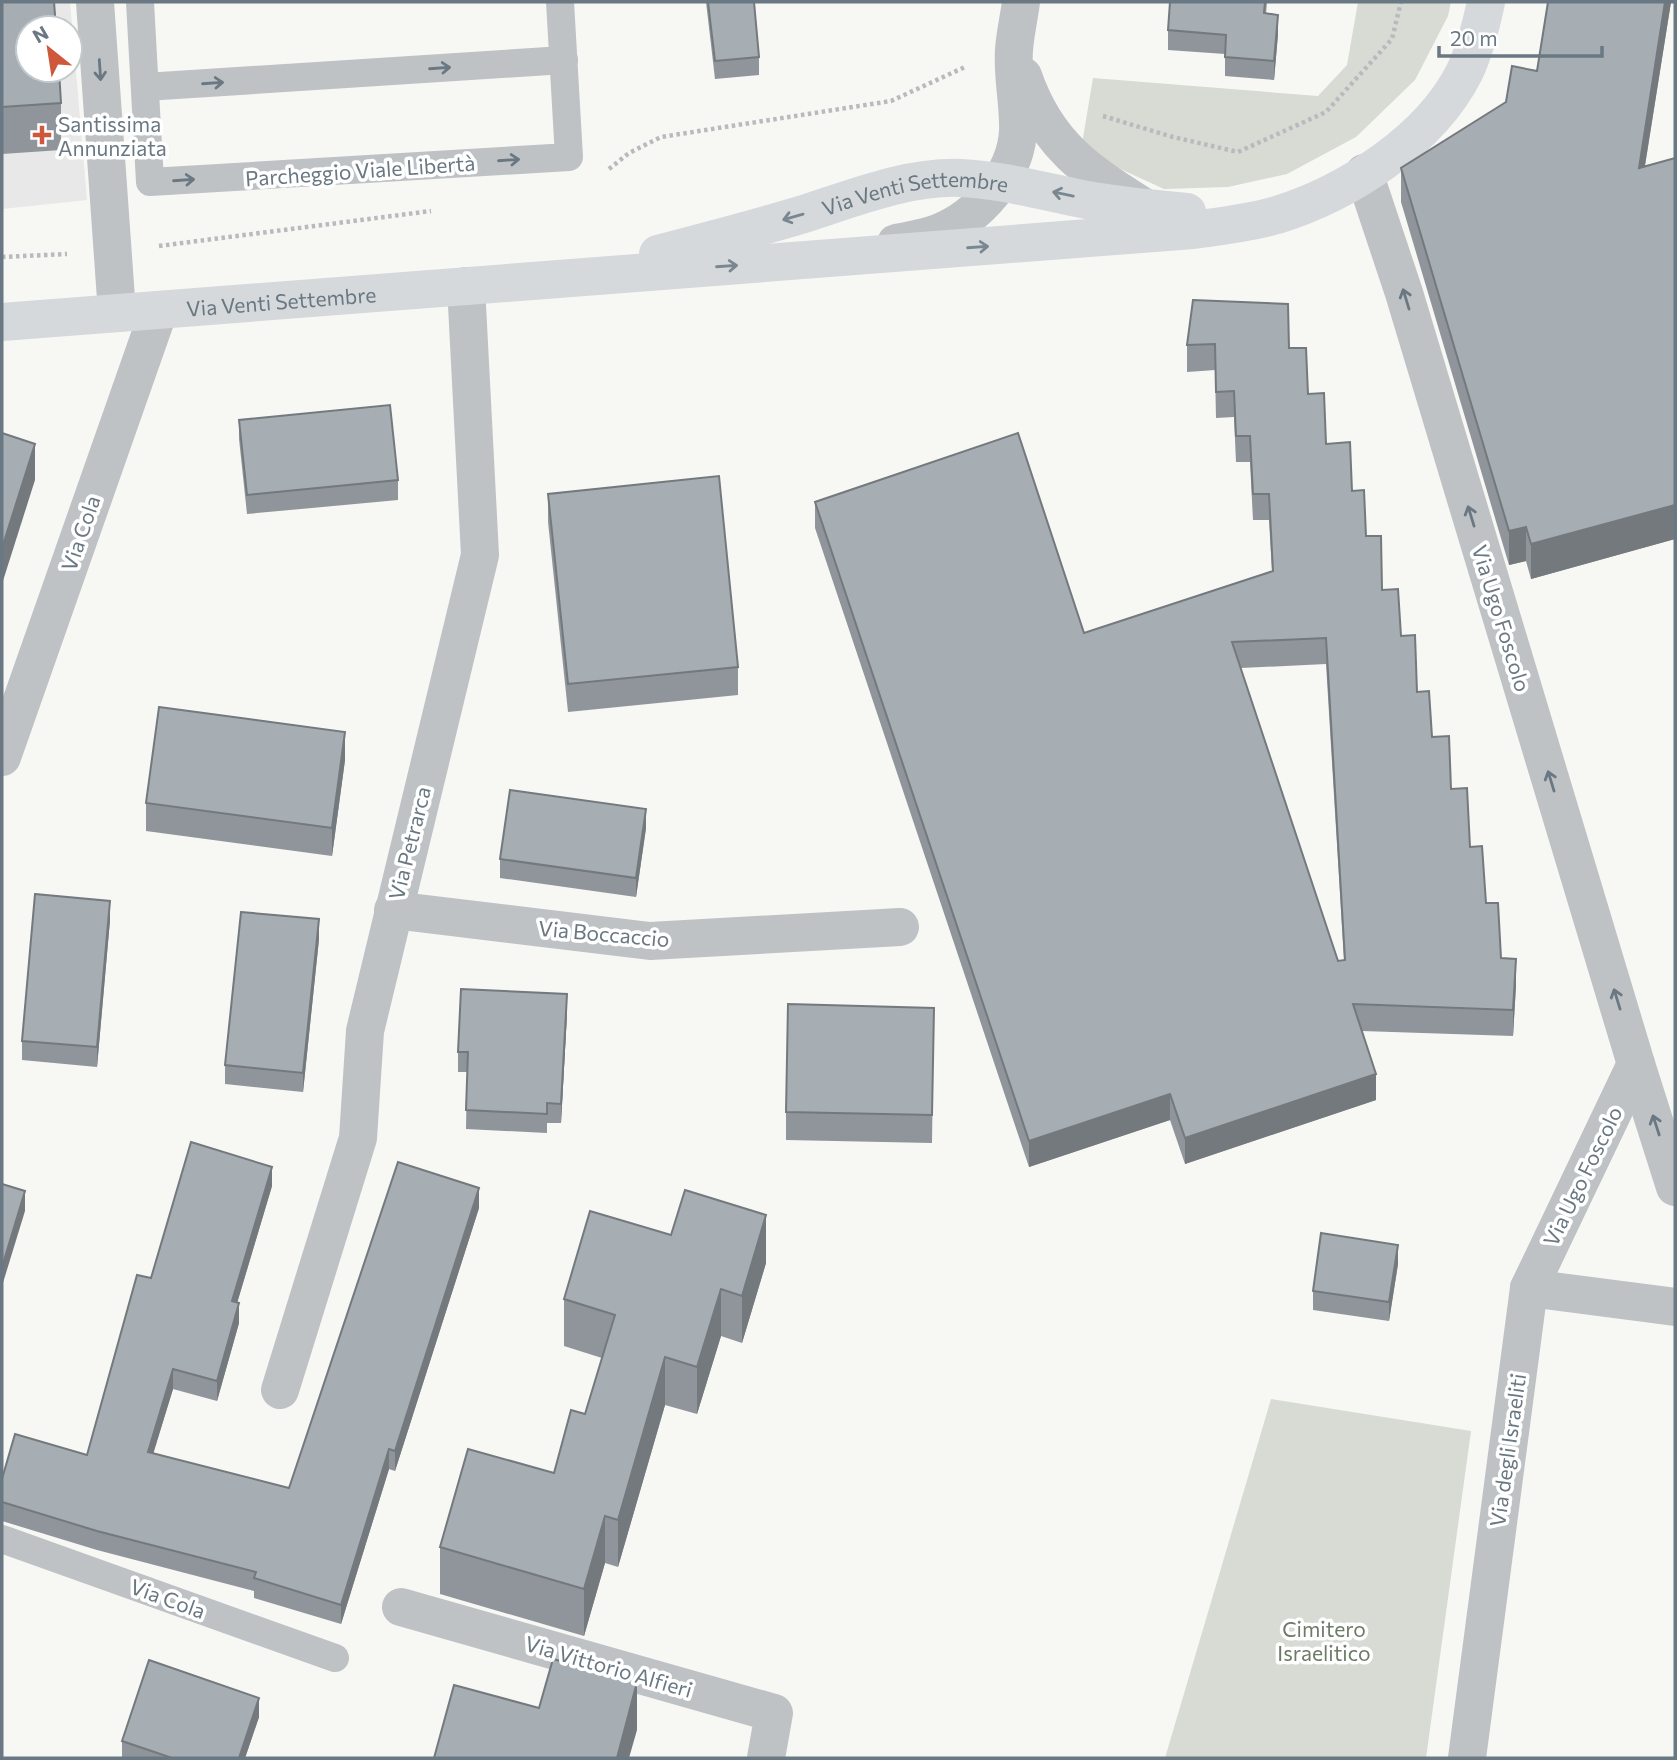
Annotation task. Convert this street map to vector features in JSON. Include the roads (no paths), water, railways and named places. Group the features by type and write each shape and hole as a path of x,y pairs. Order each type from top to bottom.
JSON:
{"street":[{"path":"95,2 117,313"},
{"path":"833,258 936,234 952,227 965,219 1001,183 1018,133 1014,51 1021,2"},
{"name":"Via Venti Settembre","path":"2,322 1193,230 1242,223 1277,215 1314,202 1364,173 1422,130 1463,74 1480,33 1486,2"},
{"path":"1014,51 1026,86 1045,125 1070,156 1099,179 1147,209"},
{"name":"Via Ugo Foscolo","path":"1364,173 1404,293 1675,1186"},
{"name":"Via Venti Settembre","path":"561,279 693,245 872,191 920,181 960,178 1147,209 1277,215"},
{"name":"Via Petrarca","path":"280,1391 358,1138 365,1031 480,555 466,286"},
{"name":"Via Cola","path":"2,757 159,310"},
{"name":"Via Boccaccio","path":"393,910 650,941 900,927"},
{"name":"Via Ugo Foscolo","path":"1529,1289 1636,1064"},
{"path":"1529,1289 1675,1307"},
{"name":"Via degli Israeliti","path":"1467,1758 1529,1289"},
{"name":"Via Vittorio Alfieri","path":"401,1607 774,1713 766,1758"}],"lane":[{"name":"Parcheggio Viale Libertà","path":"140,2 150,183 569,157 560,2"},
{"path":"145,87 564,60"},
{"name":"Via Cola","path":"2,1539 335,1658"}],"place":[{"name":"Santissima Annunziata","path":"42,135"}],"park label":[{"name":"Cimitero Israelitico","path":"1324,1640"}]}
